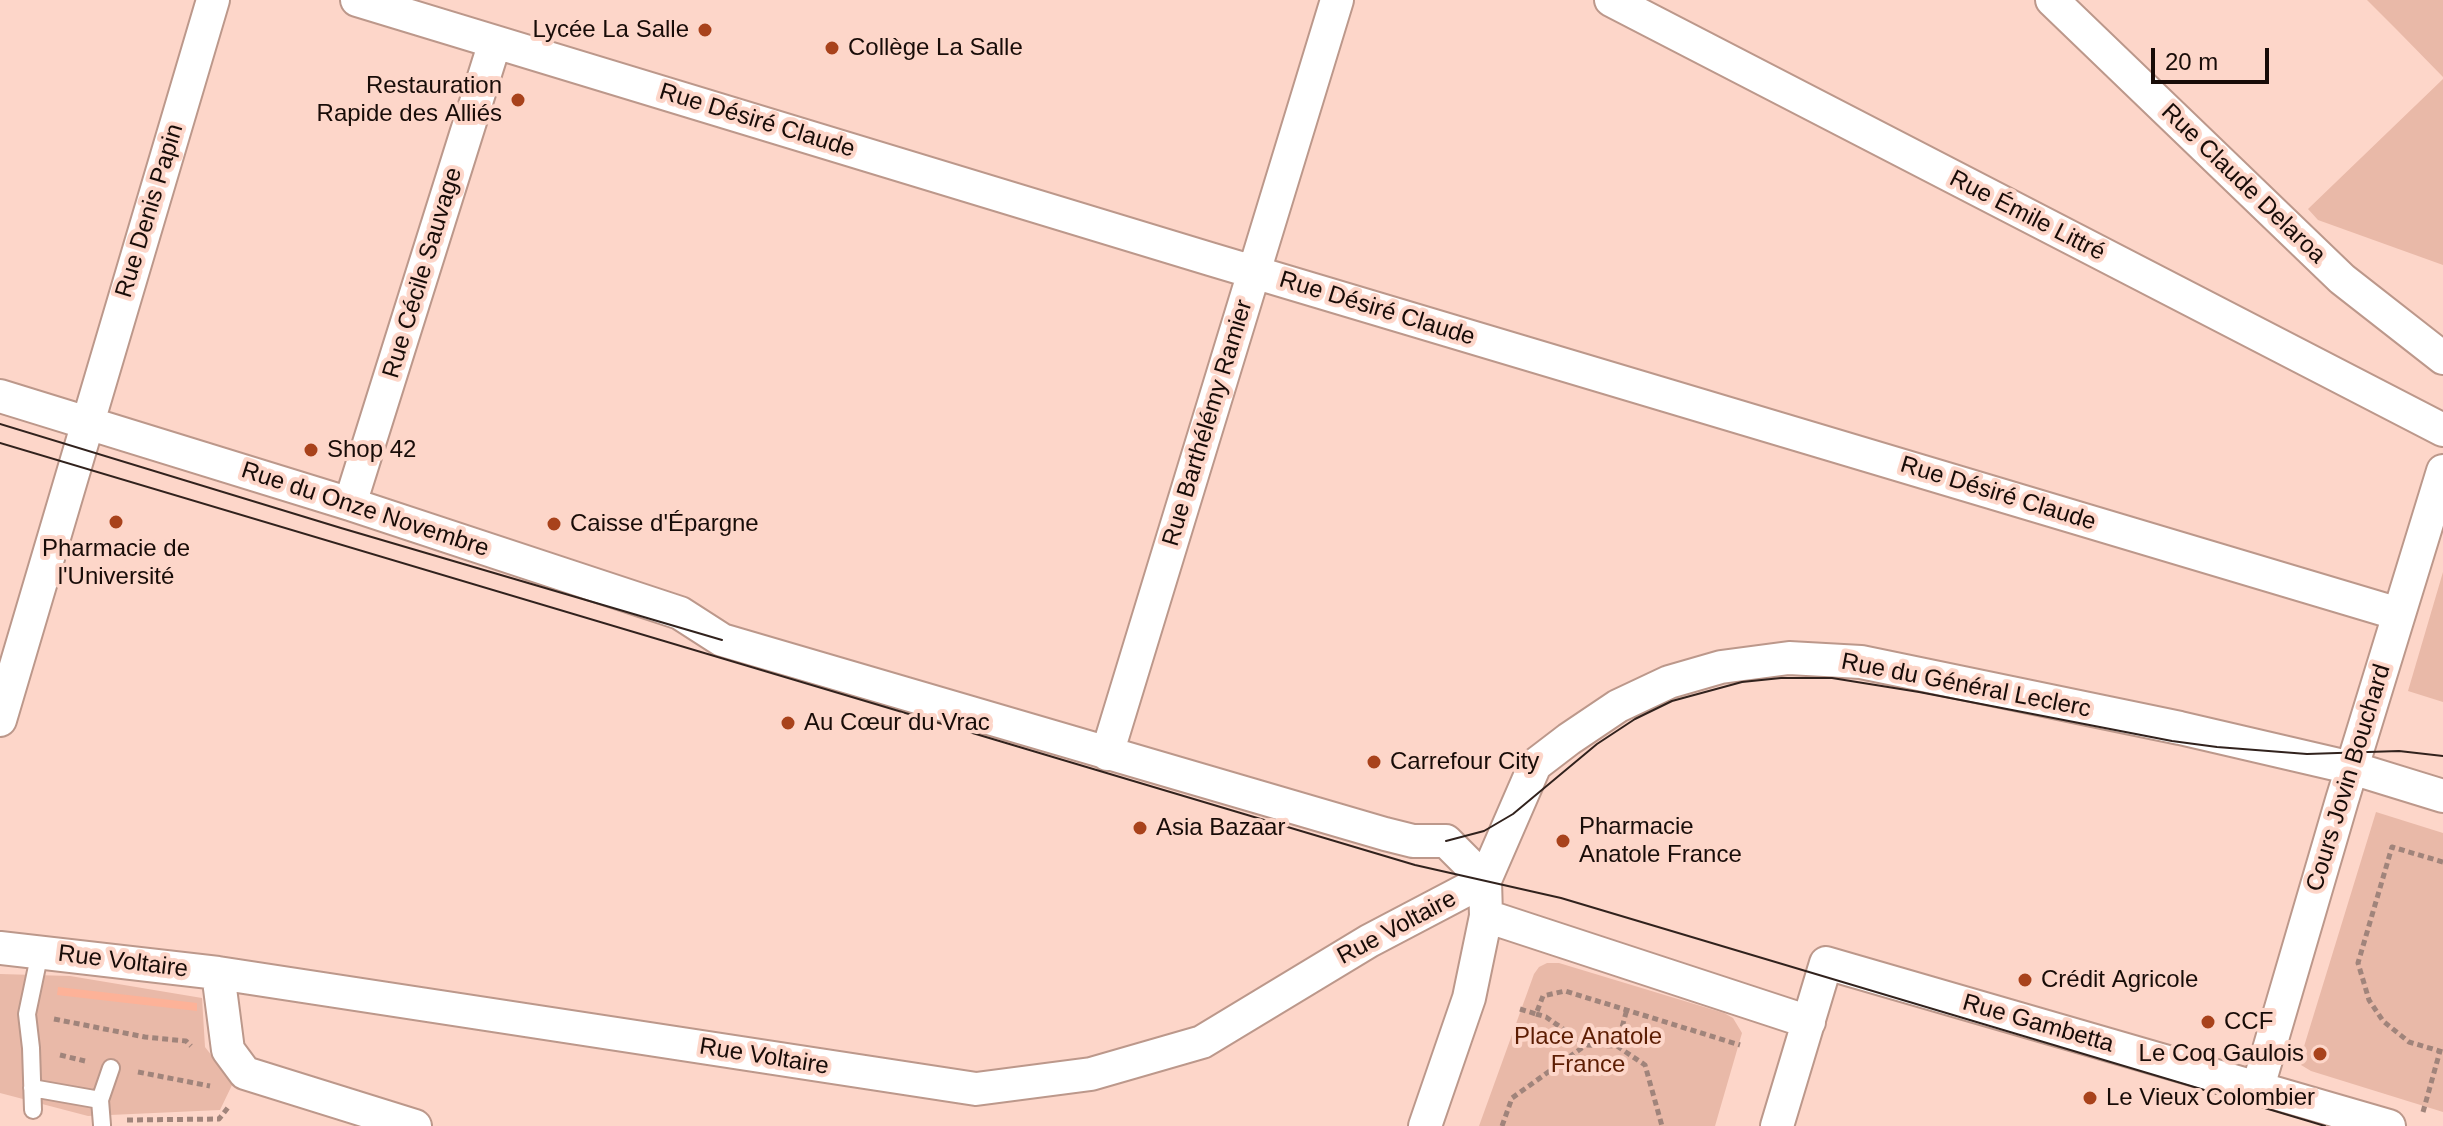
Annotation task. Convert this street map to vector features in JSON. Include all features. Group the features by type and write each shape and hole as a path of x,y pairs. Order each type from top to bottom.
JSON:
{"street":[{"name":"Rue Denis Papin","path":"0,720 213,0"},
{"name":"Rue Désiré Claude","path":"357,0 2399,614"},
{"name":"Rue Barthélémy Ramier","path":"1107,754 1337,0"},
{"name":"Rue Émile Littré","path":"1611,0 2443,430"},
{"name":"Rue Claude Delaroa","path":"2052,0 2342,279 2443,356"},
{"name":"Rue Cécile Sauvage","path":"350,504 495,42"},
{"name":"Rue du Onze Novembre","path":"0,396 350,504 680,613 722,640 1385,834 1413,841 1446,841 1485,880"},
{"name":"Cours Jovin Bouchard","path":"2258,1087 2443,471"},
{"name":"Rue du Général Leclerc","path":"1485,880 1535,765 1569,739 1618,706 1669,682 1734,665 1789,658 1861,662 2180,728 2352,768 2443,796"},
{"path":"1425,1126 1469,998 1486,916 1485,880"},
{"name":"Rue Voltaire","path":"0,948 218,973 976,1089 1091,1074 1202,1042 1369,941 1485,880"},
{"path":"1486,916 1809,1022 1777,1126"},
{"name":"Rue Gambetta","path":"1809,1022 1826,963 2389,1126"},
{"path":"218,973 228,1050 245,1073 415,1126"}],"lane":[{"path":"33,1110 27,1014 40,952"},
{"path":"102,1125 100,1100 111,1068"},
{"path":"32,1088 100,1100"}],"path":[{"path":"2424,1107 2442,1052 2409,1042 2383,1021 2369,1000 2358,963 2392,847 2443,862"},
{"path":"1536,1014 1543,996 1565,991 1740,1045"},
{"path":"1520,1009 1544,1016 1586,1045 1617,1046 1645,1065 1662,1126"},
{"path":"1617,1046 1627,1010"},
{"path":"27,1014 145,1037"},
{"path":"1541,1024 1544,1016"},
{"path":"1502,1126 1512,1098 1586,1045"}],"green space":[{"path":"2367,0 2443,0 2443,77 2397,30"},
{"path":"2443,79 2443,265 2318,220 2308,209"},
{"path":"2443,572 2443,702 2408,691"},
{"path":"2376,812 2443,833 2443,1112 2311,1071 2301,1065 2302,1053"},
{"name":"Place Anatole France","path":"1547,963 1559,963 1733,1018 1742,1033 1715,1126 1479,1126 1534,974"},
{"path":"0,974 70,976 202,998 205,1047 233,1083 220,1110 88,1116 0,1093"}],"shaded area":[{"path":"58,987 197,1003 197,1011 57,995"}],"tram line":[{"path":"0,424 722,640"},
{"path":"0,443 1415,865 1561,898 2325,1126"},
{"path":"1446,841 1484,831 1513,814 1597,744 1635,719 1672,701 1742,682 1781,678 1832,678 2217,747 2307,754 2399,751 2443,756"}],"place":[{"name":"Lycée La Salle","path":"705,30"},
{"name":"Collège La Salle","path":"832,48"},
{"name":"Restauration Rapide des Alliés","path":"518,100"},
{"name":"Shop 42","path":"311,450"},
{"name":"Pharmacie de l'Université","path":"116,522"},
{"name":"Caisse d'Épargne","path":"554,524"},
{"name":"Au Cœur du Vrac","path":"788,723"},
{"name":"Carrefour City","path":"1374,762"},
{"name":"Asia Bazaar","path":"1140,828"},
{"name":"Pharmacie Anatole France","path":"1563,841"},
{"name":"Crédit Agricole","path":"2025,980"},
{"name":"CCF","path":"2208,1022"},
{"name":"Le Coq Gaulois","path":"2320,1054"},
{"name":"Le Vieux Colombier","path":"2090,1098"}]}
